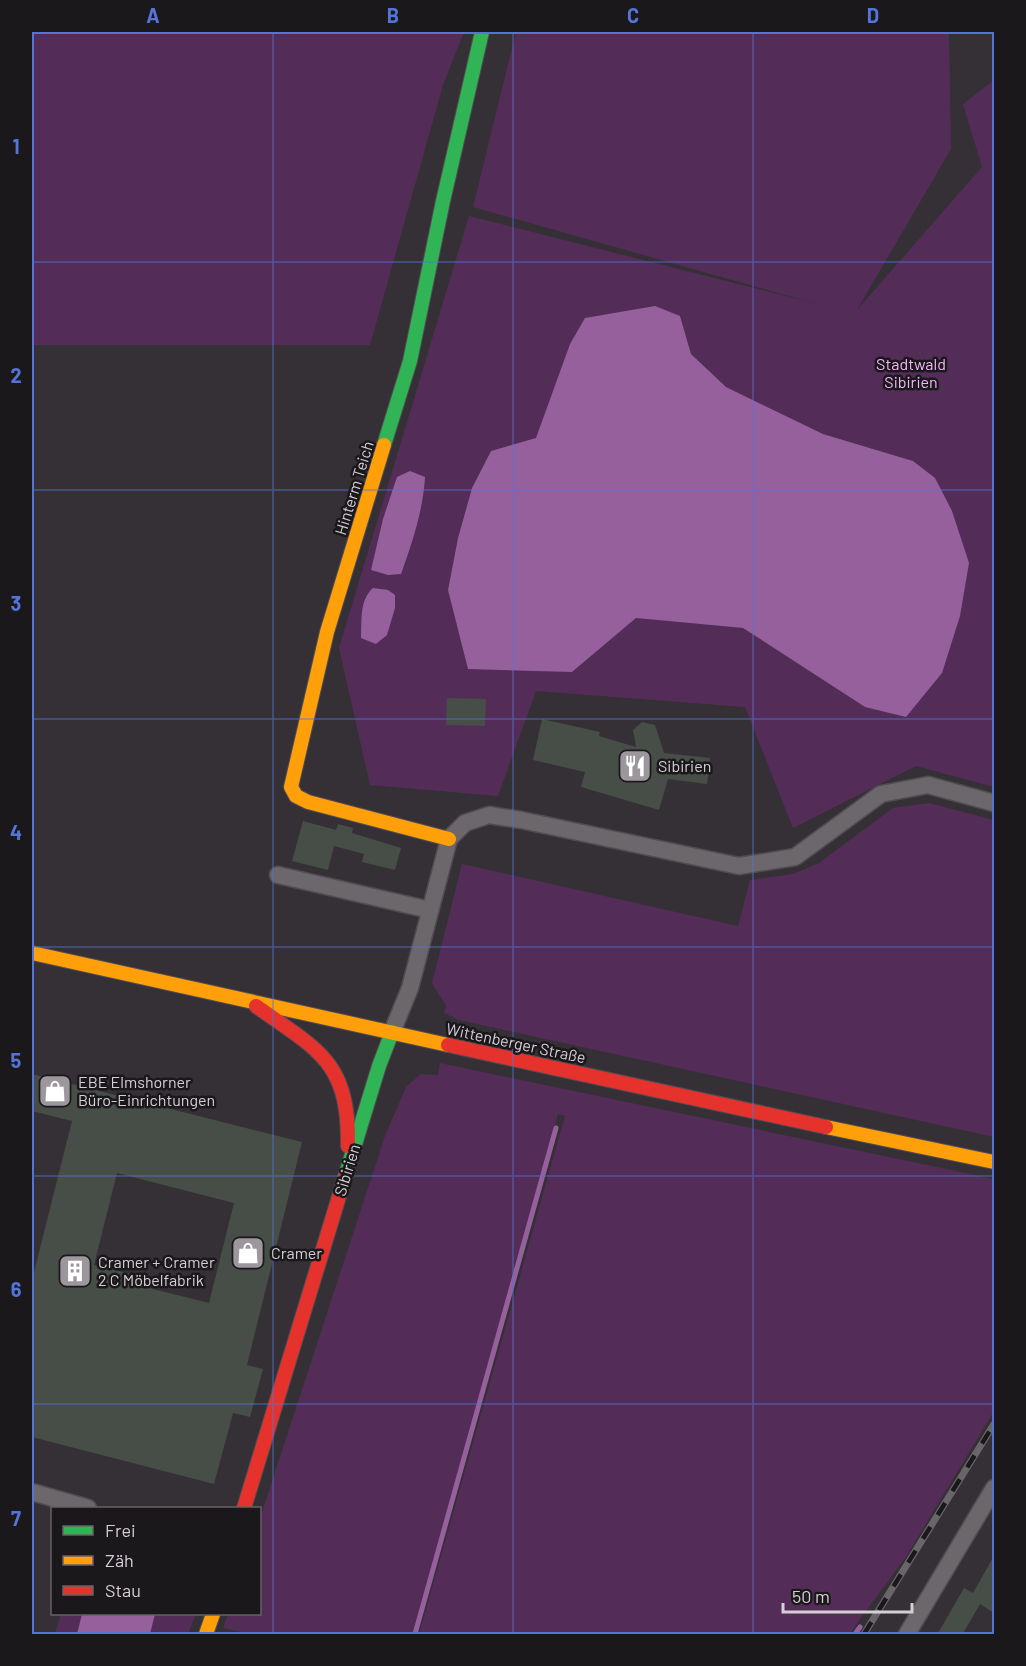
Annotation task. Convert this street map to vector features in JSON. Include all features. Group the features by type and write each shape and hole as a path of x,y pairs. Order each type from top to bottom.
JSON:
{"street":[{"name":"Hinterm Teich","path":"449,839 308,802 296,796 291,787 327,632 410,361 482,32"},
{"path":"449,839 465,823 489,815 739,866 795,857 881,794 928,785 994,803"},
{"name":"Sibirien","path":"245,1507 379,1066 410,988 449,839"},
{"path":"278,875 430,910"},
{"name":"Wittenberger Straße","path":"32,953 740,1109 994,1162"},
{"path":"248,1000 311,1045 331,1067 344,1096 348,1130 348,1166"},
{"path":"907,1635 994,1488"},
{"path":"32,1492 81,1507"},
{"path":"206,1635 213,1615"}],"green space":[{"path":"32,32 464,32 443,85 370,345 32,345"},
{"name":"Stadtwald Sibirien","path":"516,32 949,32 951,149 857,310 982,167 963,104 994,80 994,787 916,766 793,828 745,707 536,691 498,796 370,785 339,648 469,216 817,304 473,207","holes":["680,316 691,354 726,387 823,434 913,461 865,707 743,628 636,618 572,672 448,590 458,538 472,488 491,451 536,439 570,344"]},
{"path":"929,803 994,820 994,1137 459,1020 444,1013 446,1006 432,983 462,864 738,926 750,880 793,874 819,863 893,808"},
{"path":"440,1063 994,1179 994,1411 906,1557 850,1634 419,1634 565,1116 558,1114 413,1634 250,1634 223,1628 228,1615 261,1615 261,1515 385,1136 406,1087 421,1074 438,1075"},
{"path":"61,1615 196,1615 188,1634 55,1634"}],"shaded area":[{"path":"655,306 680,316 691,354 726,387 823,434 913,461 935,478 952,511 969,563 960,616 942,673 906,717 865,707 743,628 636,618 572,672 468,669 448,590 458,538 472,488 491,451 536,438 570,344 585,318"},
{"path":"410,471 425,477 424,490 413,539 401,574 388,575 371,570 383,519 397,477"},
{"path":"373,588 388,590 395,595 395,608 387,635 376,644 361,638 363,605"},
{"path":"82,1615 155,1615 150,1634 77,1634"}],"building":[{"path":"447,698 486,699 485,726 446,725"},
{"name":"Sibirien","path":"542,719 600,732 599,736 636,747 633,730 642,722 655,725 664,753 710,758 707,784 668,779 659,810 581,787 585,772 533,760"},
{"path":"303,821 336,830 338,824 353,828 352,833 401,848 395,870 362,862 364,854 334,846 328,870 292,861"},
{"path":"32,1074 302,1142 247,1365 263,1369 250,1417 233,1413 214,1484 32,1437 32,1280 72,1121 32,1111","holes":["117,1173 234,1203 209,1303 137,1285 139,1276 94,1265"]},
{"path":"994,1556 994,1613 980,1604 962,1635 937,1635 964,1588 973,1593"}],"waterway":[{"path":"415,1634 556,1128"},
{"path":"855,1634 860,1627"}],"railway":[{"path":"864,1634 994,1424"}],"traffic: fast":[{"path":"384,445 410,361 443,201 482,32"},
{"path":"345,1177 379,1066 392,1032"}],"traffic: slow":[{"path":"384,445 327,632 291,787 296,796 308,802 449,839"},
{"path":"32,953 448,1045"},
{"path":"826,1127 994,1162"},
{"path":"206,1634 213,1615"}],"traffic: jam":[{"path":"256,1006 313,1048 336,1076 343,1095 347,1117 348,1146"},
{"path":"448,1045 826,1127"},
{"path":"244,1507 345,1177"}],"place":[{"name":"Sibirien","path":"635,766"},
{"name":"EBE Elmshorner Büro-Einrichtungen","path":"55,1091"},
{"name":"Cramer","path":"248,1253"},
{"name":"Cramer + Cramer 2 C Möbelfabrik","path":"75,1271"}]}
